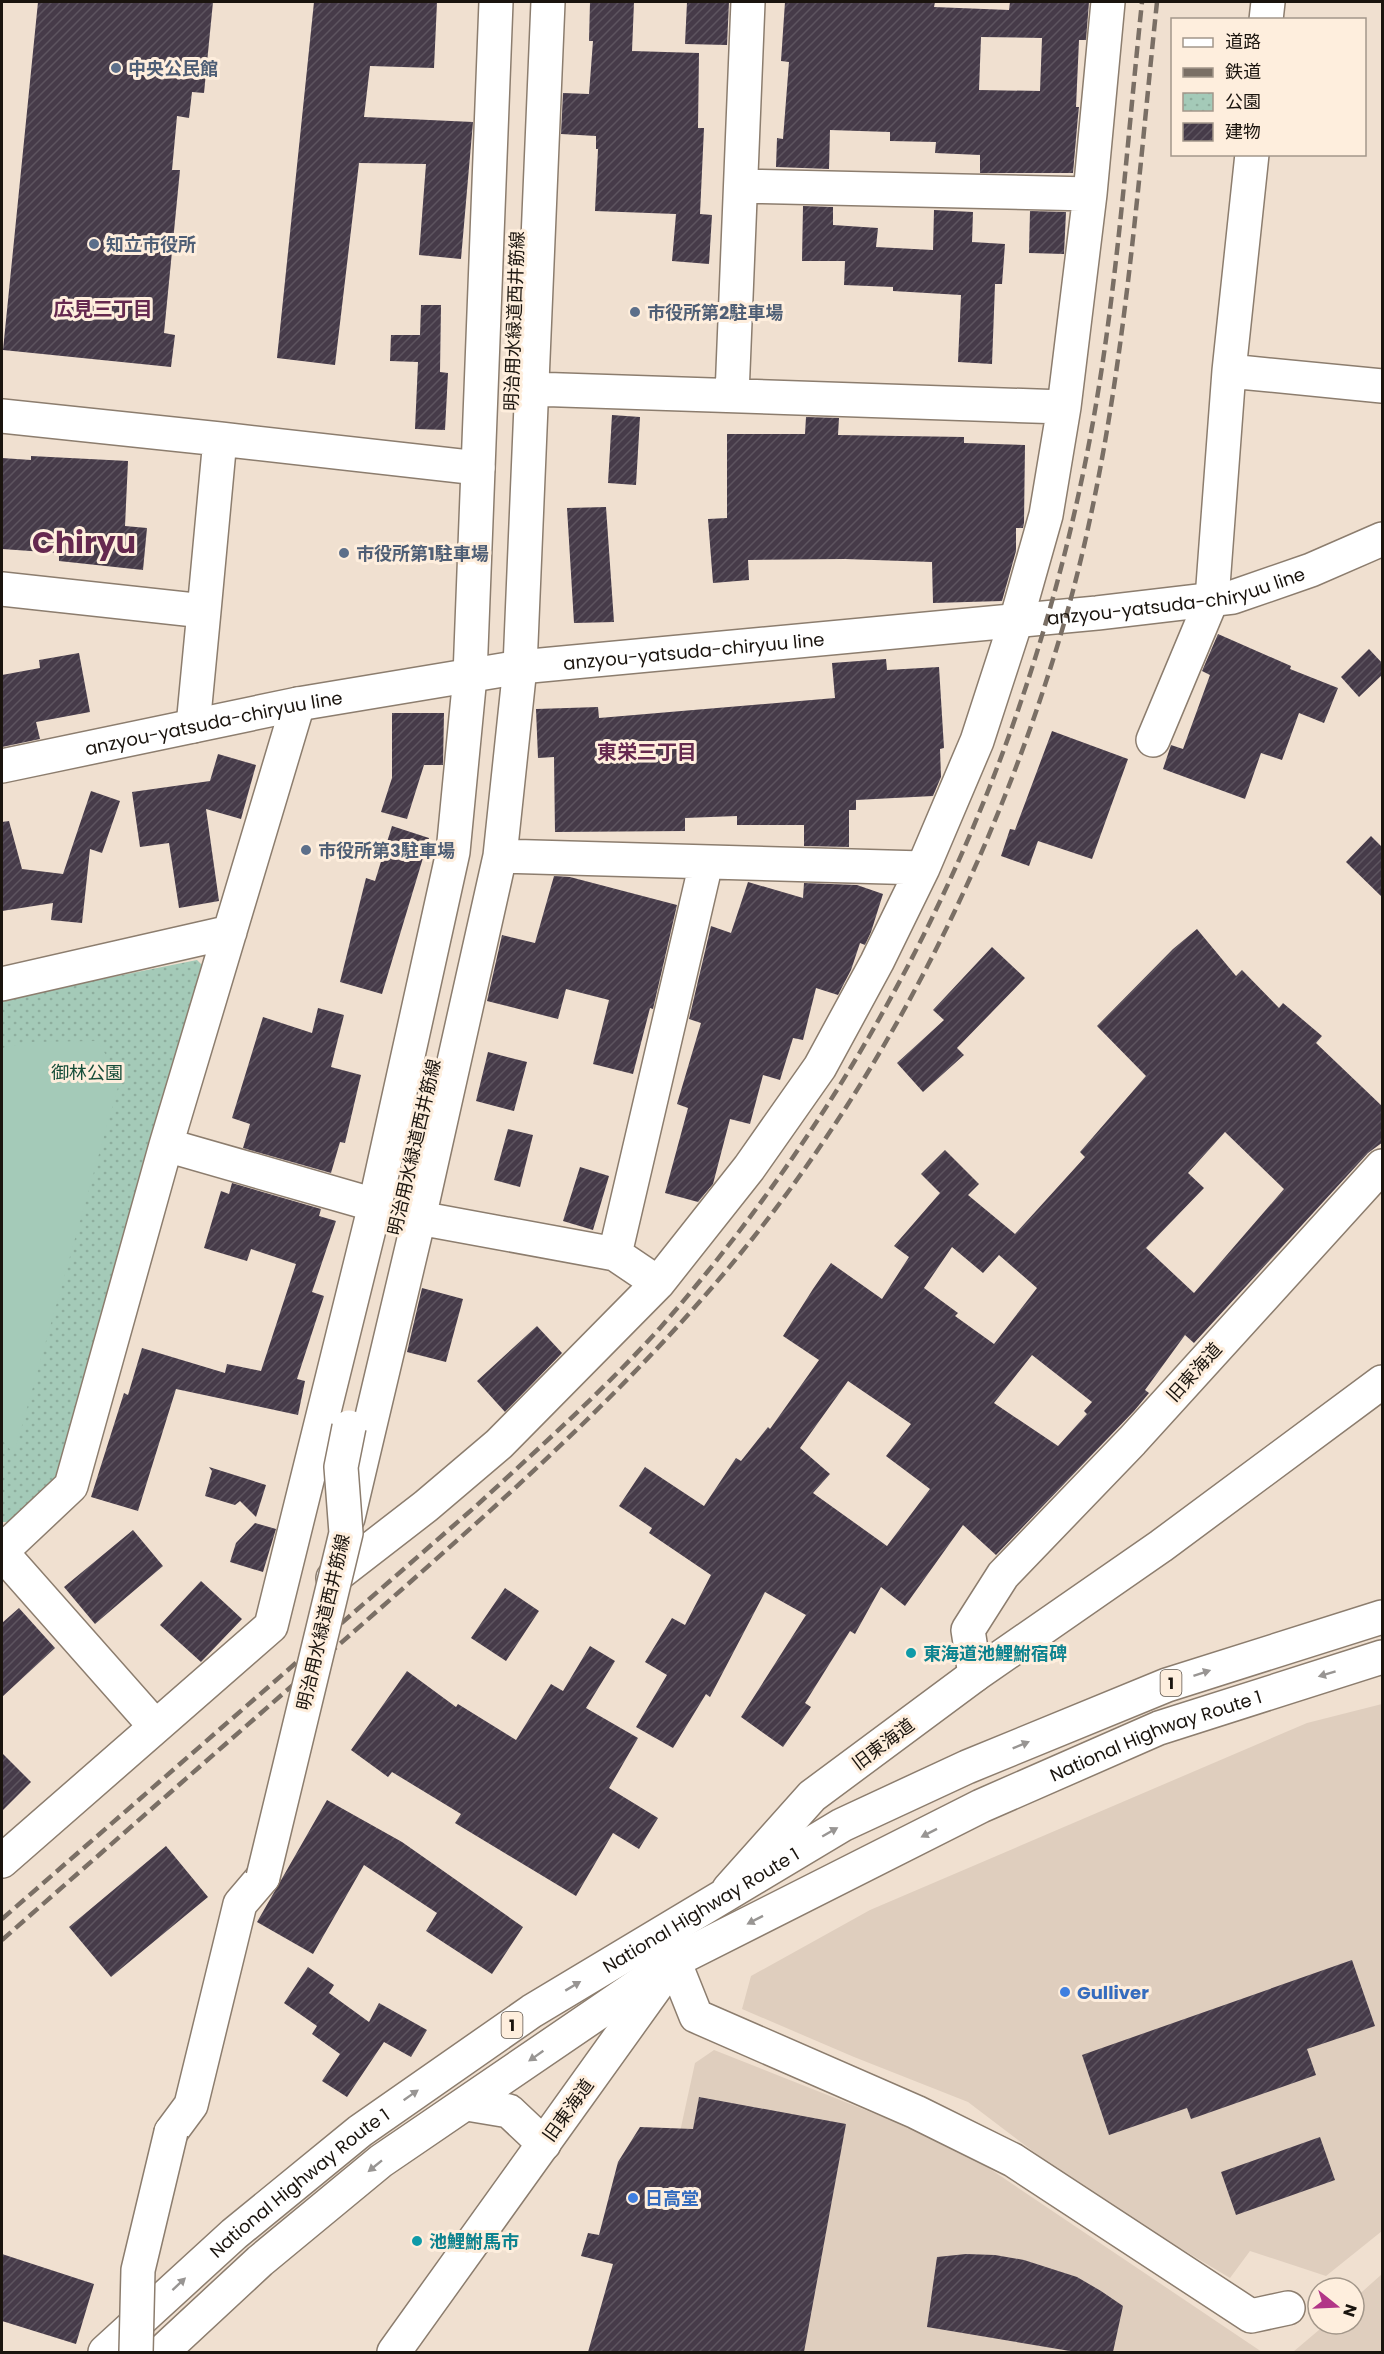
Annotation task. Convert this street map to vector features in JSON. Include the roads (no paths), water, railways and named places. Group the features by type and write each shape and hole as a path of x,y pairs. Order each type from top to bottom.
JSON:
{"main road":[{"path":"2,1861 271,1626 375,1205 453,852 470,676 496,2"},
{"name":"明治用水緑道西井筋線","path":"511,654 525,2"},
{"path":"548,2 532,390 511,654 500,856 419,1218 333,1578 426,1506 499,1444 658,1283 749,1168 820,1067 877,963 923,868 977,741 1016,621 1046,515 1064,407 1090,194 1108,2"},
{"path":"732,395 748,2"},
{"path":"1266,18 1268,2"},
{"path":"1153,740 1212,599 1229,371 1252,156"},
{"path":"741,186 1090,194"},
{"path":"1229,371 1383,386"},
{"path":"532,390 1064,407"},
{"path":"2,416 478,468"},
{"path":"194,726 220,439"},
{"name":"anzyou-yatsuda-chiryuu line","path":"2,766 298,704 470,676 511,654 1016,621 1233,597 1311,570 1383,539"},
{"path":"2,589 204,611"},
{"name":"明治用水緑道西井筋線","path":"136,2352 138,2270 171,2132 191,2105 240,1904 263,1877 345,1533 341,1467 477,874 498,699"},
{"path":"155,1726 2,1552 71,1486 166,1145 298,704"},
{"path":"500,856 923,868"},
{"path":"615,1254 706,863"},
{"path":"2,984 170,943 230,932"},
{"path":"166,1145 375,1205"},
{"name":"旧東海道","path":"394,2352 674,1961 724,1895 812,1797 975,1675 968,1630 1003,1575 1132,1441 1383,1166"},
{"path":"419,1218 615,1254 658,1283"},
{"path":"975,1675 1161,1546 1383,1382"},
{"name":"National Highway Route 1","path":"105,2352 234,2234 360,2131 532,2011 842,1826 967,1767 1167,1685 1383,1617"},
{"name":"National Highway Route 1","path":"162,2352 260,2261 381,2161 674,1961 981,1806 1160,1728 1383,1657"},
{"path":"674,1961 696,2016 916,2112 1013,2160 1251,2316 1288,2308"},
{"path":"467,2104 509,2111 544,2144"}],"railway":[{"path":"2,1919 476,1506 616,1374 660,1328 736,1236 806,1139 869,1037 925,933 974,824 1017,713 1053,599 1093,424 1111,304 1142,2"},
{"path":"2,1940 486,1515 593,1414 695,1307 743,1251 788,1192 876,1059 915,990 984,846 1041,696 1065,620 1100,468 1113,391 1133,236 1157,2"}],"place":[{"name":"中央公民館","path":"116,68"},
{"name":"知立市役所","path":"94,244"},
{"name":"市役所第2駐車場","path":"635,312"},
{"name":"市役所第1駐車場","path":"344,553"},
{"name":"市役所第3駐車場","path":"306,850"},
{"name":"東海道池鯉鮒宿碑","path":"911,1653"},
{"name":"Gulliver","path":"1065,1992"},
{"name":"日高堂","path":"633,2198"},
{"name":"池鯉鮒馬市","path":"417,2241"}],"district":[{"name":"広見三丁目","path":"103,309"},
{"name":"Chiryu","path":"84,542"},
{"name":"東栄三丁目","path":"647,752"}],"park label":[{"name":"御林公園","path":"87,1072"}]}
